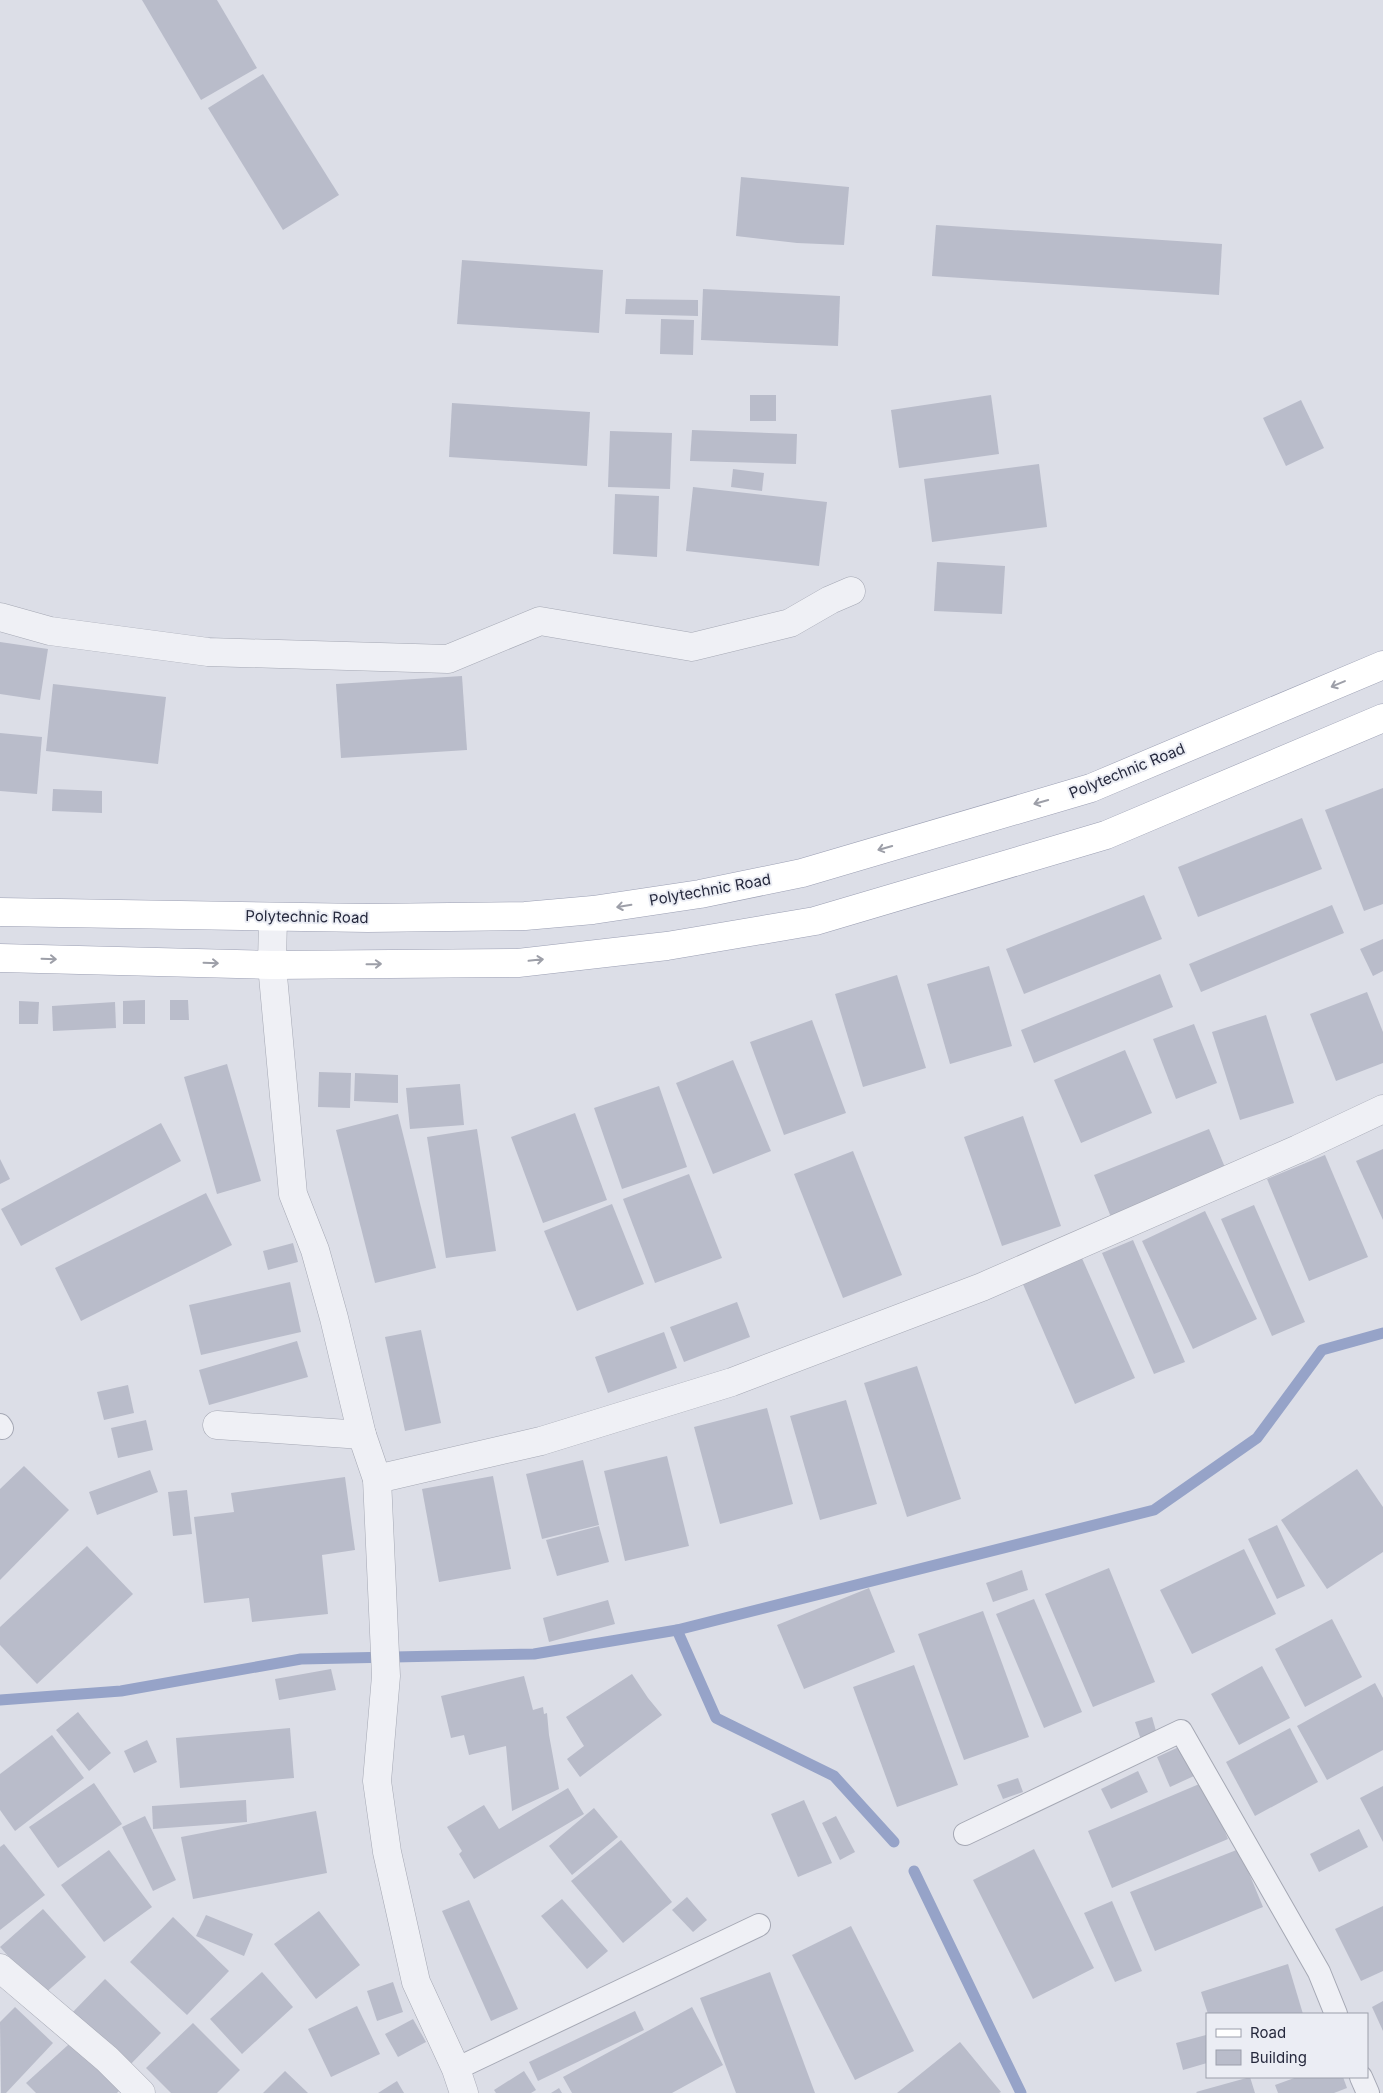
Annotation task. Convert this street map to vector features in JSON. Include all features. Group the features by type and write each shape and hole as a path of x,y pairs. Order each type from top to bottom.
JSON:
{"main road":[{"name":"Polytechnic Road","path":"0,912 368,918 525,916 594,910 700,894 802,873 1091,788 1383,665"},
{"path":"0,958 272,965 518,962 668,946 815,921 1106,835 1383,718"}],"street":[{"path":"0,617 50,631 208,652 448,659 540,621 692,648 790,623 830,600 851,592"},
{"path":"273,917 272,965 293,1194 315,1250 334,1318 362,1435 377,1479 386,1676 377,1781 386,1852 416,1982 460,2081"},
{"path":"377,1479 541,1441 732,1382 982,1287 1298,1149 1383,1109"},
{"path":"217,1424 362,1435"},
{"path":"0,1968 108,2059 141,2093"}],"lane":[{"path":"964,1834 1181,1731 1319,1972 1336,2013"},
{"path":"460,2081 759,1924"},
{"path":"1361,2078 1368,2093"}],"building":[{"path":"142,0 217,0 257,68 201,100"},
{"path":"263,74 339,195 283,230 208,108"},
{"path":"741,177 849,187 844,245 797,243 736,236"},
{"path":"936,225 1222,244 1219,295 932,276"},
{"path":"462,260 603,270 599,333 457,324"},
{"path":"703,289 840,296 838,346 701,340"},
{"path":"626,299 698,300 698,316 625,314"},
{"path":"661,319 694,320 693,355 660,354"},
{"path":"750,395 776,395 776,421 750,421"},
{"path":"991,395 999,454 899,468 891,410"},
{"path":"1301,400 1324,448 1286,466 1263,418"},
{"path":"452,403 590,412 587,466 449,457"},
{"path":"692,430 797,434 796,464 690,461"},
{"path":"610,431 672,433 670,489 608,487"},
{"path":"1039,464 1047,527 932,542 924,479"},
{"path":"733,469 764,473 762,491 731,487"},
{"path":"693,487 827,502 819,566 686,551"},
{"path":"615,494 659,496 657,557 613,554"},
{"path":"937,562 1005,566 1002,614 934,611"},
{"path":"0,642 48,649 40,700 0,694"},
{"path":"462,676 467,750 341,758 336,684"},
{"path":"53,684 166,697 158,764 46,751"},
{"path":"0,733 42,737 37,794 0,791"},
{"path":"1383,788 1383,904 1364,911 1325,810"},
{"path":"53,789 102,791 102,813 52,811"},
{"path":"1302,818 1322,869 1198,917 1178,867"},
{"path":"1144,895 1162,939 1024,994 1006,949"},
{"path":"1332,905 1344,933 1201,992 1189,964"},
{"path":"1383,939 1383,971 1373,976 1360,949"},
{"path":"989,966 1012,1046 950,1064 927,984"},
{"path":"1160,974 1173,1007 1034,1063 1021,1030"},
{"path":"897,975 926,1068 863,1087 835,994"},
{"path":"1367,992 1383,1032 1383,1063 1336,1081 1310,1014"},
{"path":"145,1000 145,1024 123,1024 123,1001"},
{"path":"170,1000 188,1000 189,1020 170,1020"},
{"path":"19,1001 39,1002 38,1024 19,1024"},
{"path":"115,1002 116,1028 53,1031 52,1006"},
{"path":"1266,1015 1294,1103 1240,1120 1212,1032"},
{"path":"812,1020 846,1113 784,1135 750,1042"},
{"path":"1194,1024 1217,1083 1176,1099 1153,1039"},
{"path":"1125,1050 1152,1113 1081,1143 1054,1080"},
{"path":"733,1060 771,1151 713,1174 676,1083"},
{"path":"227,1064 261,1181 217,1194 184,1077"},
{"path":"319,1072 351,1073 350,1108 318,1107"},
{"path":"355,1073 398,1075 398,1103 354,1101"},
{"path":"460,1084 464,1125 410,1129 406,1088"},
{"path":"659,1086 687,1167 622,1189 594,1108"},
{"path":"575,1113 607,1200 543,1223 511,1137"},
{"path":"398,1114 436,1268 375,1283 336,1130"},
{"path":"1023,1116 1061,1226 1002,1246 964,1137"},
{"path":"161,1123 181,1161 21,1246 1,1209"},
{"path":"477,1129 496,1251 446,1258 427,1137"},
{"path":"1209,1129 1229,1177 1113,1222 1094,1175"},
{"path":"1383,1149 1383,1220 1356,1161"},
{"path":"853,1151 902,1275 843,1298 794,1174"},
{"path":"1325,1155 1368,1257 1309,1281 1267,1179"},
{"path":"0,1159 10,1179 0,1184"},
{"path":"689,1174 722,1258 655,1283 623,1199"},
{"path":"206,1193 232,1245 81,1321 55,1268"},
{"path":"612,1204 644,1284 577,1311 544,1231"},
{"path":"1254,1205 1305,1322 1272,1336 1221,1219"},
{"path":"1205,1211 1257,1319 1193,1349 1142,1241"},
{"path":"1133,1240 1185,1362 1154,1374 1102,1253"},
{"path":"293,1243 298,1262 268,1270 263,1251"},
{"path":"1081,1256 1135,1378 1075,1404 1022,1282"},
{"path":"290,1282 301,1332 201,1355 189,1305"},
{"path":"737,1302 750,1337 684,1362 670,1327"},
{"path":"421,1330 441,1423 405,1431 385,1337"},
{"path":"664,1332 677,1368 608,1393 595,1357"},
{"path":"297,1341 308,1377 209,1405 199,1370"},
{"path":"917,1366 961,1499 907,1517 864,1383"},
{"path":"128,1385 134,1413 104,1420 97,1392"},
{"path":"846,1400 877,1504 820,1520 790,1416"},
{"path":"767,1408 793,1504 720,1524 694,1427"},
{"path":"146,1420 153,1450 118,1458 111,1428"},
{"path":"667,1456 689,1546 625,1561 604,1471"},
{"path":"583,1460 599,1525 542,1539 526,1474"},
{"path":"24,1466 69,1510 0,1580 0,1489"},
{"path":"1357,1469 1383,1507 1383,1552 1327,1589 1281,1520"},
{"path":"150,1470 158,1492 97,1515 89,1492"},
{"path":"493,1476 511,1569 439,1582 422,1489"},
{"path":"345,1477 355,1550 322,1555 328,1614 252,1622 249,1598 204,1603 194,1517 234,1512 231,1493"},
{"path":"187,1490 192,1534 173,1536 168,1492"},
{"path":"1277,1525 1305,1586 1277,1599 1248,1539"},
{"path":"599,1526 609,1562 557,1576 546,1540"},
{"path":"87,1546 133,1594 37,1684 0,1645 0,1627"},
{"path":"1244,1549 1276,1614 1192,1654 1160,1590"},
{"path":"1109,1568 1155,1682 1093,1707 1045,1594"},
{"path":"1022,1570 1028,1590 993,1602 986,1583"},
{"path":"869,1588 895,1652 804,1689 777,1625"},
{"path":"1034,1599 1082,1712 1044,1728 996,1614"},
{"path":"608,1600 615,1624 549,1642 543,1618"},
{"path":"983,1611 1029,1737 964,1760 918,1634"},
{"path":"1332,1619 1362,1677 1305,1707 1275,1649"},
{"path":"914,1665 958,1785 897,1807 853,1687"},
{"path":"1262,1666 1290,1718 1239,1745 1211,1694"},
{"path":"331,1669 336,1690 279,1700 275,1679"},
{"path":"632,1674 662,1715 580,1777 567,1759 584,1746 566,1717"},
{"path":"524,1676 533,1710 543,1707 544,1714 547,1713 559,1789 512,1811 506,1746 469,1755 464,1735 451,1738 441,1696"},
{"path":"1375,1683 1383,1698 1383,1750 1327,1780 1297,1726"},
{"path":"78,1712 111,1753 89,1771 56,1730"},
{"path":"1152,1717 1158,1738 1142,1743 1135,1722"},
{"path":"290,1728 294,1778 180,1788 176,1738"},
{"path":"1290,1728 1318,1782 1255,1816 1226,1762"},
{"path":"52,1735 84,1778 15,1831 0,1810 0,1774"},
{"path":"147,1740 157,1762 134,1773 124,1751"},
{"path":"1181,1746 1194,1776 1170,1787 1157,1757"},
{"path":"1138,1771 1148,1792 1111,1809 1101,1789"},
{"path":"1018,1778 1023,1792 1003,1799 997,1785"},
{"path":"1204,1782 1228,1839 1112,1888 1088,1831"},
{"path":"94,1783 122,1824 58,1868 29,1827"},
{"path":"1383,1786 1383,1842 1360,1798"},
{"path":"568,1788 584,1814 474,1879 459,1854 462,1851 447,1827 484,1805 499,1829"},
{"path":"246,1800 247,1822 153,1829 152,1806"},
{"path":"804,1800 832,1863 798,1877 771,1814"},
{"path":"594,1808 618,1837 572,1875 549,1846"},
{"path":"316,1811 327,1873 193,1899 181,1837"},
{"path":"145,1816 176,1880 153,1891 122,1827"},
{"path":"836,1816 855,1852 840,1860 822,1823"},
{"path":"1359,1829 1368,1847 1319,1872 1310,1854"},
{"path":"621,1840 672,1902 623,1943 571,1881"},
{"path":"4,1844 45,1895 0,1930 0,1847"},
{"path":"1034,1849 1094,1968 1033,1999 973,1880"},
{"path":"1239,1849 1263,1907 1155,1951 1130,1892"},
{"path":"109,1850 152,1907 104,1942 61,1885"},
{"path":"687,1897 707,1920 693,1932 672,1910"},
{"path":"562,1899 608,1951 587,1969 541,1916"},
{"path":"469,1900 518,2009 491,2021 442,1911"},
{"path":"1112,1901 1142,1971 1115,1982 1084,1913"},
{"path":"1383,1906 1383,1971 1361,1981 1335,1929"},
{"path":"43,1909 86,1957 43,1995 0,1947"},
{"path":"319,1911 360,1965 316,1999 274,1944"},
{"path":"206,1915 253,1934 244,1956 196,1936"},
{"path":"173,1917 229,1971 187,2015 130,1962"},
{"path":"851,1926 914,2051 855,2080 792,1955"},
{"path":"1288,1964 1303,2013 1208,2013 1201,1992"},
{"path":"262,1972 293,2007 242,2054 210,2019"},
{"path":"770,1972 815,2093 736,2093 700,1998"},
{"path":"105,1979 161,2033 126,2069 70,2015"},
{"path":"393,1982 403,2012 377,2021 367,1991"},
{"path":"1383,2001 1383,2031 1372,2007"},
{"path":"357,2006 380,2054 331,2077 308,2029"},
{"path":"15,2007 53,2043 6,2093 1,2093 0,2022"},
{"path":"692,2007 723,2065 672,2093 572,2093 563,2077"},
{"path":"635,2011 644,2030 538,2081 529,2062"},
{"path":"413,2019 426,2042 398,2057 385,2034"},
{"path":"193,2023 240,2070 217,2093 171,2093 146,2068"},
{"path":"1206,2035 1206,2063 1183,2070 1176,2043"},
{"path":"78,2036 124,2086 117,2093 36,2093 26,2083"},
{"path":"960,2042 1001,2092 897,2093"},
{"path":"285,2071 308,2093 263,2093"},
{"path":"524,2071 536,2090 531,2093 496,2093 494,2090"},
{"path":"1250,2078 1255,2093 1197,2093"},
{"path":"1294,2078 1343,2078 1347,2088 1334,2093 1278,2093 1275,2085"},
{"path":"397,2081 404,2093 378,2093"},
{"path":"559,2088 562,2093 551,2093"}],"waterway":[{"path":"0,1700 121,1691 301,1659 534,1654 677,1630 1154,1510 1257,1438 1322,1350 1383,1333"},
{"path":"677,1630 716,1718 834,1776 894,1842"},
{"path":"914,1871 1021,2093"}]}
